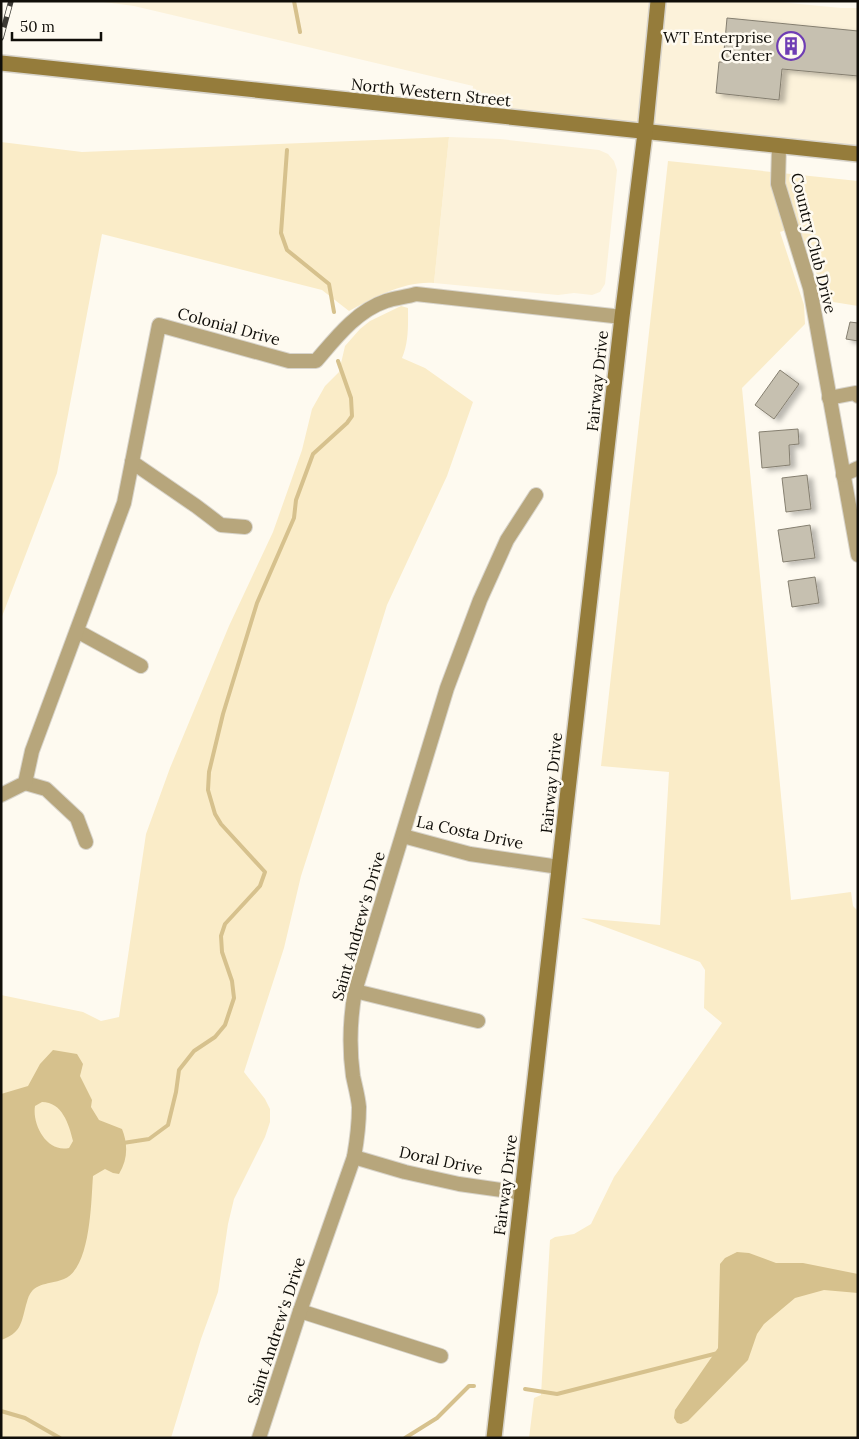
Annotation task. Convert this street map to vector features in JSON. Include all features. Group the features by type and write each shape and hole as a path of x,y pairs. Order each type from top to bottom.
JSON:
{"main road":[{"name":"Fairway Drive","path":"494,1438 622,317 645,133 658,1"},
{"name":"North Western Street","path":"1,63 645,133 858,154"}],"street":[{"name":"Country Club Drive","path":"779,147 778,184 810,288 842,474 858,554"},
{"name":"Colonial Drive","path":"25,783 32,751 124,503 159,325 289,361 316,362 340,332 363,314 385,301 416,294 622,317"},
{"path":"829,398 855,393 858,396"},
{"path":"132,462 221,525 245,527"},
{"path":"842,474 858,468"},
{"name":"Saint Andrew's Drive","path":"259,1438 300,1311 354,1157 359,1105 353,1077 351,1049 351,1018 355,991 447,688 480,600 507,540 536,495"},
{"path":"77,631 141,666"},
{"path":"1,795 25,783 46,789 77,818 86,842"},
{"name":"La Costa Drive","path":"403,836 470,854 559,867"},
{"path":"355,991 478,1021"},
{"name":"Doral Drive","path":"354,1157 405,1172 459,1184 522,1193"},
{"path":"300,1311 441,1356"}],"shaded area":[{"path":"96,1 769,1 858,8 858,154 470,114 473,86 134,6"},
{"path":"449,137 500,139 599,150 608,154 614,161 617,170 605,284 600,292 592,295 574,293 558,295 434,283"},
{"path":"449,137 434,283 401,287 379,295 349,311 322,290 102,234 57,473 1,619 1,142 82,152"},
{"path":"668,161 858,181 858,306 827,301 800,230 796,227 780,232 804,305 805,324 742,388 791,900 851,892 853,906 858,911 858,1438 529,1438 534,1398 541,1395 550,1240 555,1237 574,1234 591,1224 614,1177 722,1023 704,1008 705,970 700,962 581,918 660,925 669,772 601,766"},
{"path":"401,306 408,308 407,340 402,358 425,368 473,402 447,476 387,605 301,876 284,948 244,1072 265,1099 270,1109 270,1122 265,1137 234,1199 228,1224 218,1292 201,1339 171,1438 1,1438 1,995 83,1012 101,1021 119,1017 146,834 170,768 229,626 273,532 302,450 312,409 325,386 339,372 345,346 370,321"},
{"path":"53,1050 77,1054 83,1064 80,1076 92,1100 91,1107 99,1120 122,1129 126,1146 125,1157 119,1174 105,1169 93,1176 88,1233 80,1262 73,1272 64,1279 41,1285 33,1290 28,1298 19,1327 13,1334 1,1340 1,1094 28,1086 40,1064","holes":["42,1102 49,1103 60,1110 67,1121 73,1141 69,1148 54,1146 48,1142 39,1129 36,1121 35,1106"]},
{"path":"737,1252 749,1253 776,1263 803,1263 858,1274 858,1293 824,1290 795,1298 764,1324 757,1334 748,1360 688,1421 681,1424 677,1423 674,1418 675,1410 718,1348 720,1264 725,1258"}],"building":[{"name":"WT Enterprise Center","path":"727,18 858,31 858,76 782,69 779,100 716,93 719,62 723,62"},
{"path":"850,322 858,323 858,341 846,339"},
{"path":"780,370 799,384 774,419 755,405"},
{"path":"798,429 799,444 789,445 790,465 762,468 759,432"},
{"path":"807,475 811,509 786,512 782,478"},
{"path":"810,525 815,558 783,562 778,530"},
{"path":"815,577 819,603 792,607 788,581"}],"waterway":[{"path":"294,1 300,32"},
{"path":"287,150 281,233 287,250 329,284 334,312"},
{"path":"123,1143 149,1139 168,1125 179,1070 194,1051 215,1037 225,1025 234,998 232,981 222,952 221,936 225,924 260,886 265,872 221,824 215,814 208,790 209,772 223,714 257,603 294,518 296,500 313,454 347,423 352,416 351,398 338,361"},
{"path":"525,1389 557,1394 718,1353"},
{"path":"405,1438 437,1418 469,1386 474,1386"},
{"path":"1,1411 25,1418 60,1438"}],"railway":[{"path":"1,38 11,1"}],"place":[{"name":"WT Enterprise Center","path":"791,46"}]}
